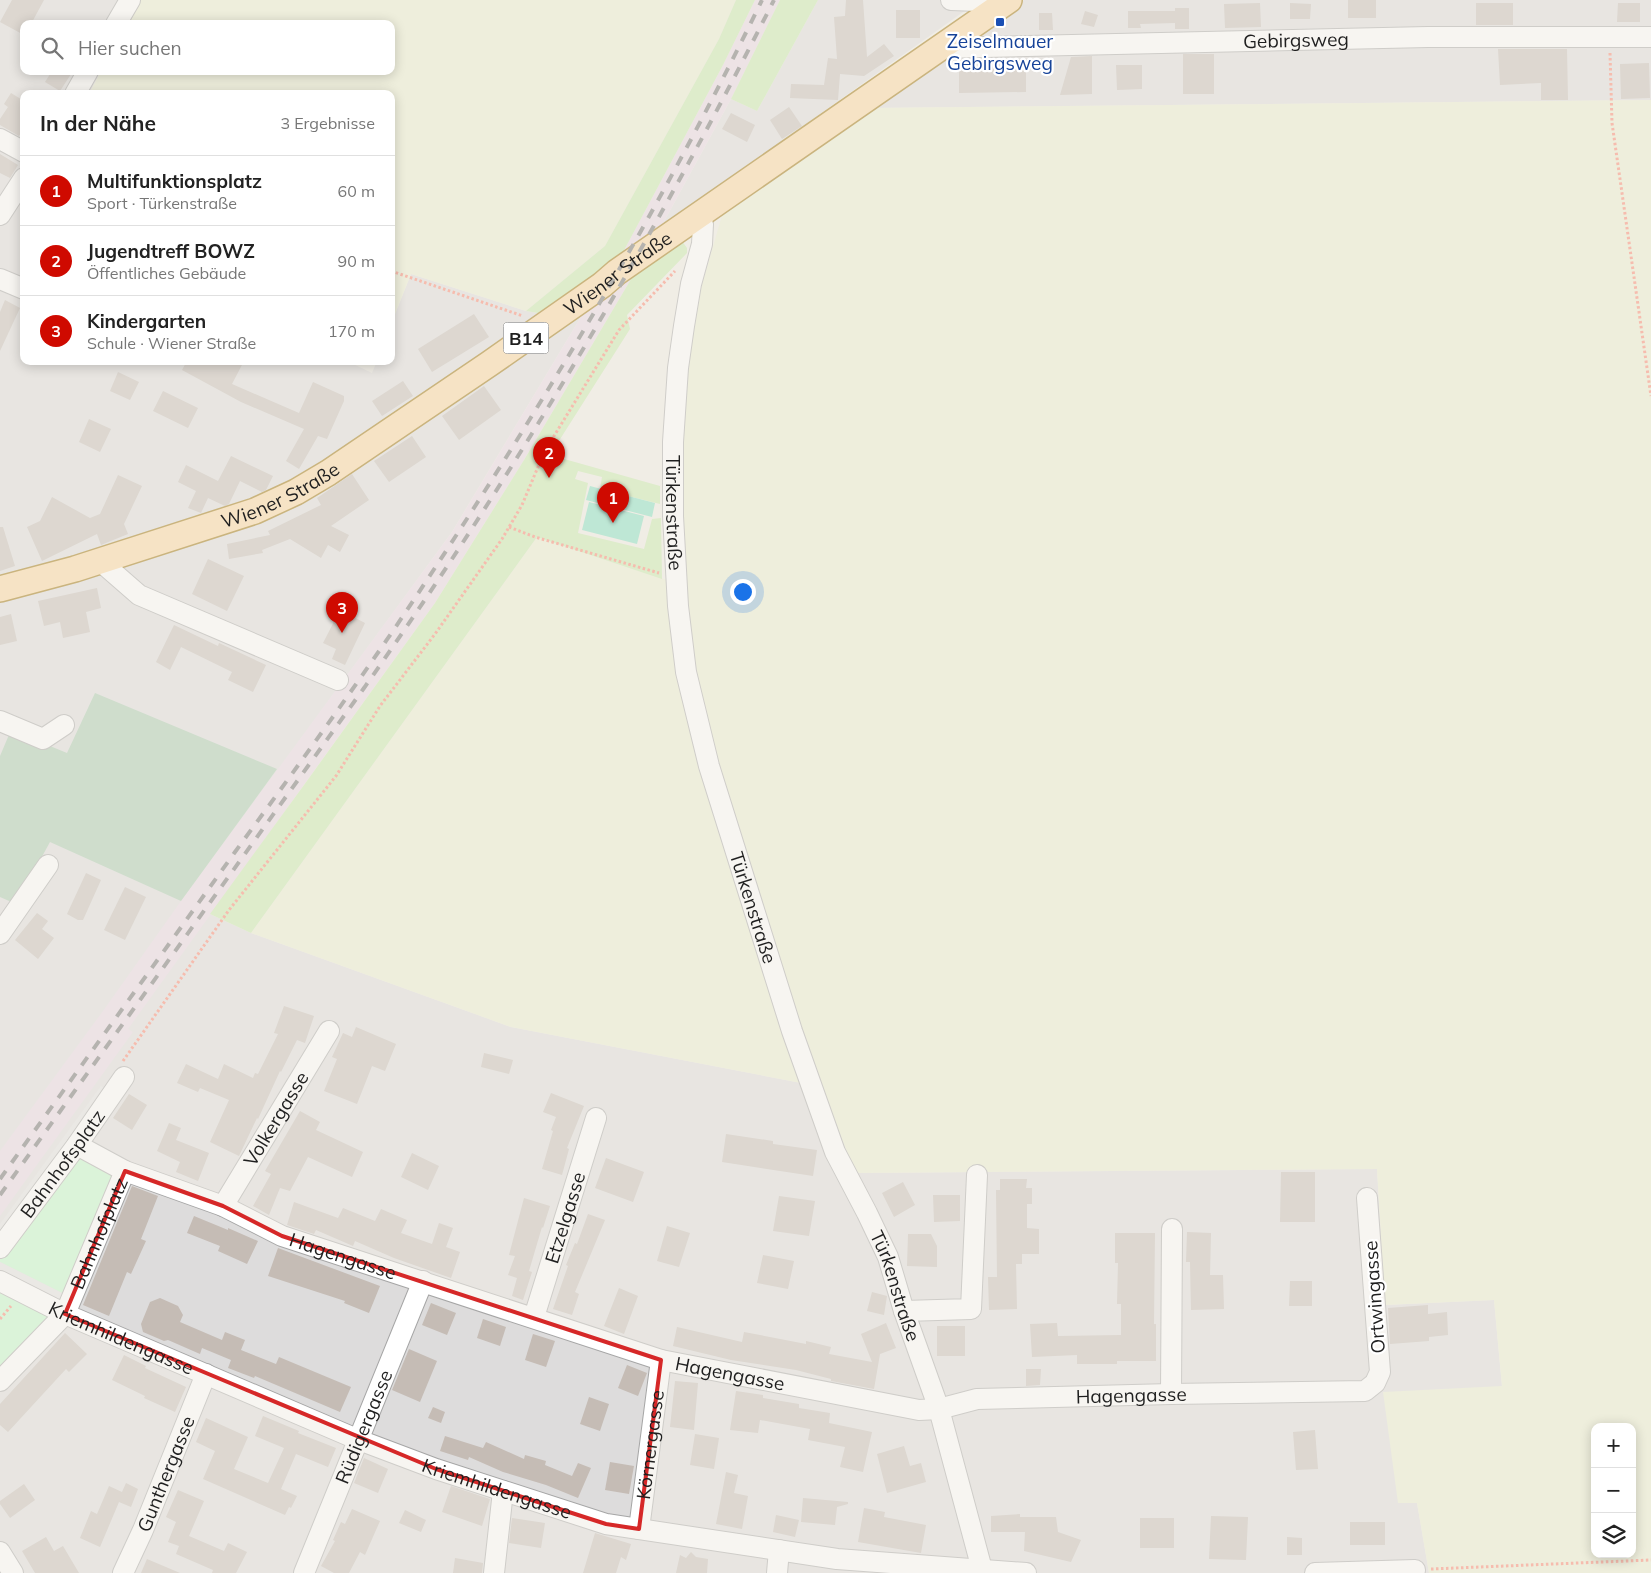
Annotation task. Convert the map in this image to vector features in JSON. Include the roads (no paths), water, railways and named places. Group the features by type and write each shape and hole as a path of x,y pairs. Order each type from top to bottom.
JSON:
{"main road":[{"name":"Wiener Straße","path":"0,589 100,560 255,511 296,492 328,473 490,364 602,285 617,272 698,218 1007,1"}],"street":[{"path":"118,20 130,0"},
{"path":"951,0 1007,1"},
{"name":"Gebirgsweg","path":"940,48 1418,37 1651,37"},
{"path":"77,90 86,75"},
{"path":"0,139 20,150"},
{"path":"0,215 20,184"},
{"name":"Türkenstraße","path":"698,218 703,224 702,244 691,284 679,360 672,479 678,606 686,672 708,766 792,1031 835,1152 888,1257 904,1311 939,1408 983,1571"},
{"path":"0,279 20,287"},
{"path":"100,560 139,596 338,680"},
{"path":"0,721 43,739 64,725"},
{"path":"3,926 48,865"},
{"name":"Volkergasse","path":"223,1206 329,1031"},
{"name":"Bahnhofsplatz","path":"0,1248 77,1145 124,1077"},
{"name":"Etzelgasse","path":"534,1317 596,1118"},
{"name":"Bahnhofplatz","path":"0,1381 65,1314 125,1171 77,1145"},
{"name":"Hagengasse","path":"125,1171 223,1206 282,1236 661,1360 919,1410 939,1408 977,1399 1365,1391"},
{"path":"904,1311 971,1309 977,1176"},
{"name":"Ortwingasse","path":"1365,1391 1375,1383 1380,1372 1367,1198"},
{"path":"1171,1394 1172,1230"},
{"name":"Kriemhildengasse","path":"0,1281 65,1314 360,1440 436,1469 606,1524 838,1559 1026,1573"},
{"name":"Rüdigergasse","path":"304,1573 360,1440 423,1281"},
{"name":"Körnergasse","path":"639,1530 661,1360"},
{"name":"Gunthergasse","path":"123,1573 143,1530 206,1374"},
{"path":"494,1573 503,1491"},
{"path":"777,1573 779,1550"},
{"path":"0,1552 13,1573"},
{"path":"1315,1573 1415,1570"}],"railway":[{"path":"0,1179 341,705 452,542 547,391 638,237 681,159 762,0"},
{"path":"0,1195 364,688 476,522 529,438 632,265 681,178 774,0"}],"place":[{"name":"Zeiselmauer Gebirgsweg","path":"1000,22"},
{"name":"Jugendtreff BOWZ","path":"549,478"},
{"name":"Multifunktionsplatz","path":"613,523"},
{"name":"Kindergarten","path":"342,633"}]}
